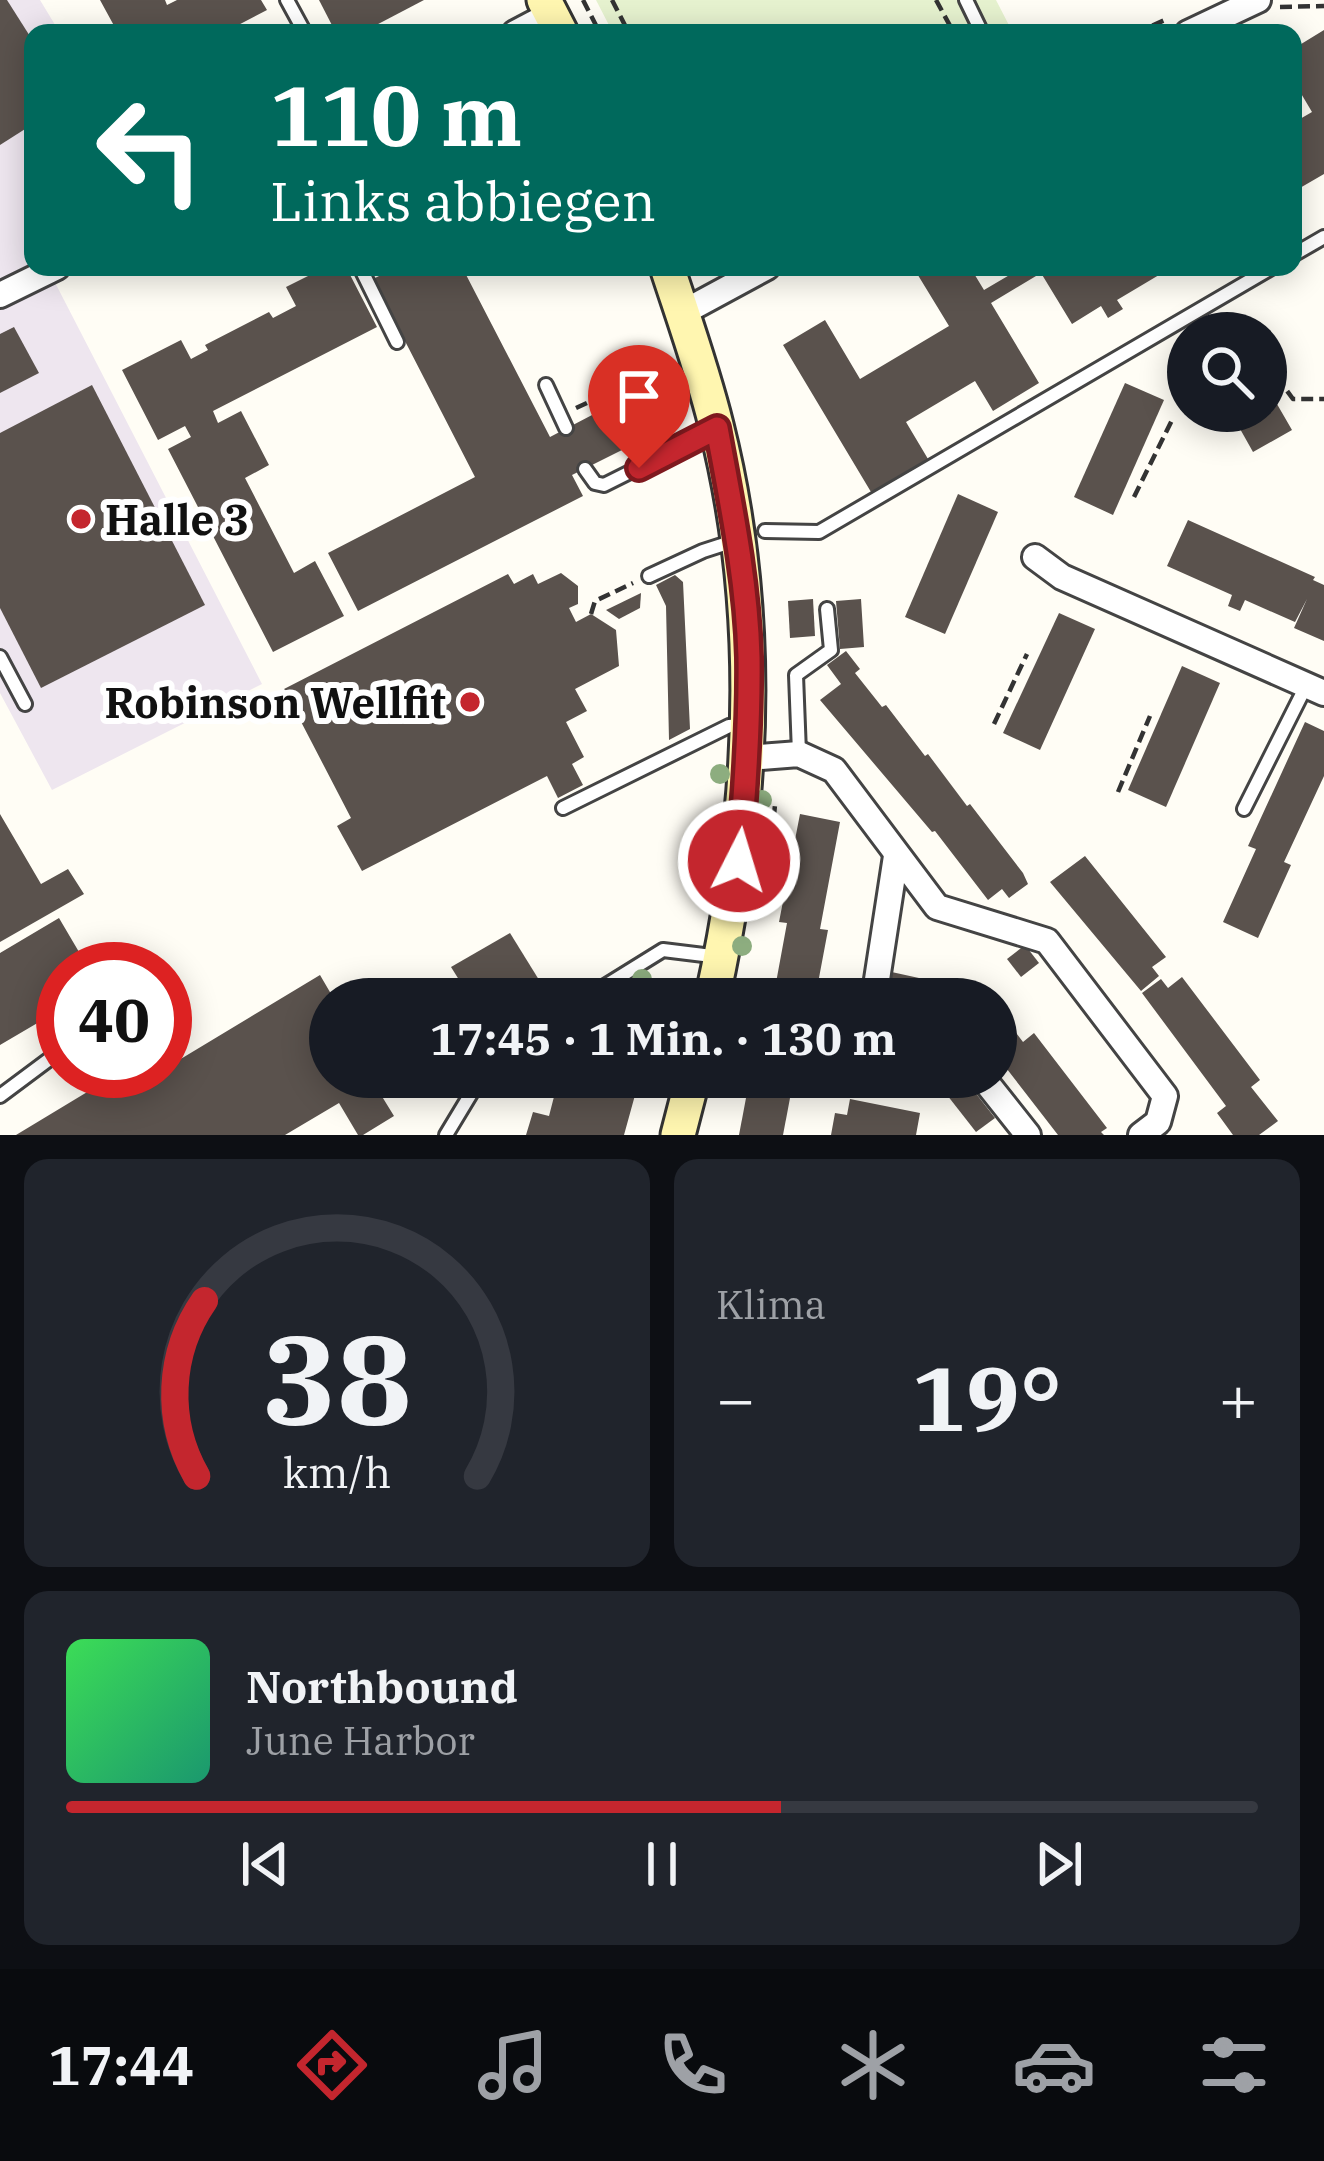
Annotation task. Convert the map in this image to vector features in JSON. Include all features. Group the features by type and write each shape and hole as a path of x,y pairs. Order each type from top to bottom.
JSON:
{"street":[{"path":"1207,24 1258,0"},
{"path":"0,295 39,276"},
{"path":"670,276 752,536 748,742 739,861 716,978"},
{"path":"682,313 750,276"},
{"path":"1035,557 1062,577 1315,689"},
{"path":"748,742 800,754 835,770 938,907 1047,941 1165,1096 1158,1122 1141,1135"},
{"path":"877,978 896,856"},
{"path":"678,1135 688,1098"},
{"path":"999,1098 1028,1135"}],"lane":[{"path":"364,276 397,342"},
{"path":"649,576 703,550 752,536 820,532 1258,276"},
{"path":"546,385 563,422"},
{"path":"585,469 595,483 604,485 717,428"},
{"path":"800,754 796,675 831,650 826,609"},
{"path":"0,657 25,704"},
{"path":"1244,809 1315,689"},
{"path":"563,808 729,726 748,742"},
{"path":"618,978 663,950 721,957"},
{"path":"0,1096 36,1069"},
{"path":"446,1135 468,1098"}],"path":[{"path":"563,422 624,386 610,356"},
{"path":"1287,391 1293,399 1324,399"},
{"path":"1134,497 1167,430"},
{"path":"591,614 595,601 649,576"},
{"path":"994,724 1027,654"},
{"path":"1118,792 1150,716"}],"shaded area":[{"path":"0,0 40,0 55,24 24,24 24,276 52,276 262,684 52,790 0,693"}],"green space":[{"path":"596,0 996,0 1008,24 608,24"}],"building":[{"path":"0,0 7,0 24,27 24,130 0,145"},
{"path":"100,0 165,0 167,5 177,0 261,0 267,10 240,24 113,24"},
{"path":"319,0 424,0 378,24 331,24"},
{"path":"1324,30 1324,174 1302,187 1302,118 1312,112 1302,95 1302,43"},
{"path":"308,276 351,276 377,327 213,411 218,423 241,411 269,465 245,478 294,573 315,561 344,616 273,652 168,449 191,437 185,426 158,440 122,370 181,340 191,359 208,350 205,345 269,312 273,318 296,306 286,287"},
{"path":"467,276 550,437 615,403 636,443 572,475 583,496 358,611 328,553 475,477 373,279"},
{"path":"918,276 975,276 984,290 1008,276 1036,276 991,303 1039,383 993,411 975,381 906,422 931,464 874,497 783,345 825,320 860,379 949,326"},
{"path":"1043,276 1157,276 1117,300 1123,309 1108,318 1101,306 1072,324"},
{"path":"14,327 39,373 0,393 0,334"},
{"path":"1125,383 1164,400 1113,515 1074,497"},
{"name":"Halle 3","path":"92,385 205,605 41,688 0,608 0,433"},
{"path":"1287,421 1292,430 1253,452 1242,432 1287,432"},
{"path":"958,494 998,512 945,634 905,617"},
{"path":"1188,520 1324,585 1324,641 1294,628 1307,599 1295,622 1245,600 1240,611 1228,606 1232,595 1167,566"},
{"path":"561,573 578,586 578,604 569,608 576,622 591,614 616,630 619,666 575,689 587,711 566,722 584,757 572,764 583,785 558,798 547,776 362,871 337,826 351,818 284,689 508,574 514,584 533,574 538,584"},
{"path":"675,575 683,582 690,729 669,740 666,606 656,585"},
{"path":"641,593 640,608 619,619 606,610"},
{"path":"813,599 815,636 790,638 788,601"},
{"path":"861,599 864,647 840,649 836,601"},
{"path":"1059,613 1095,629 1040,750 1003,733"},
{"path":"846,651 860,669 855,673 882,707 886,705 928,754 1023,873 1028,884 1009,898 1002,889 988,900 935,831 820,700 841,684 827,665"},
{"path":"1182,666 1220,683 1166,807 1128,790"},
{"path":"1305,722 1324,731 1324,776 1284,862 1291,865 1258,938 1223,922 1256,849 1248,846"},
{"path":"0,814 41,884 68,869 84,894 0,942"},
{"path":"800,814 840,822 820,929 828,930 819,978 777,978 787,923 779,922"},
{"path":"1085,856 1166,957 1152,967 1159,976 1141,991 1050,882"},
{"path":"59,918 73,942 36,942 36,1024 0,1045 0,953"},
{"path":"510,933 538,978 458,978 451,967"},
{"path":"1025,945 1039,963 1021,977 1007,959"},
{"path":"887,971 919,978 886,978"},
{"path":"1182,977 1260,1080 1251,1087 1278,1121 1259,1135 1233,1135 1217,1113 1226,1106 1142,993 1161,979 1168,988"},
{"path":"309,982 309,1098 383,1098 394,1116 363,1135 358,1135 339,1103 285,1135 16,1135 77,1098 192,1098 192,1052"},
{"path":"1034,1033 1107,1128 1101,1132 1104,1135 1058,1135 1017,1082 1017,1034 1023,1042"},
{"path":"554,1098 634,1098 624,1135 526,1135 533,1112 549,1116"},
{"path":"746,1098 790,1098 783,1135 739,1135"},
{"path":"949,1098 979,1098 995,1118 976,1132"},
{"path":"850,1099 920,1113 916,1135 831,1135 835,1113 847,1115"}],"place":[{"name":"Halle 3","path":"81,519"},
{"name":"Robinson Wellfit","path":"470,702"}],"route":[{"path":"639,468 717,428 738,540 749,653 748,758 739,861"}]}
